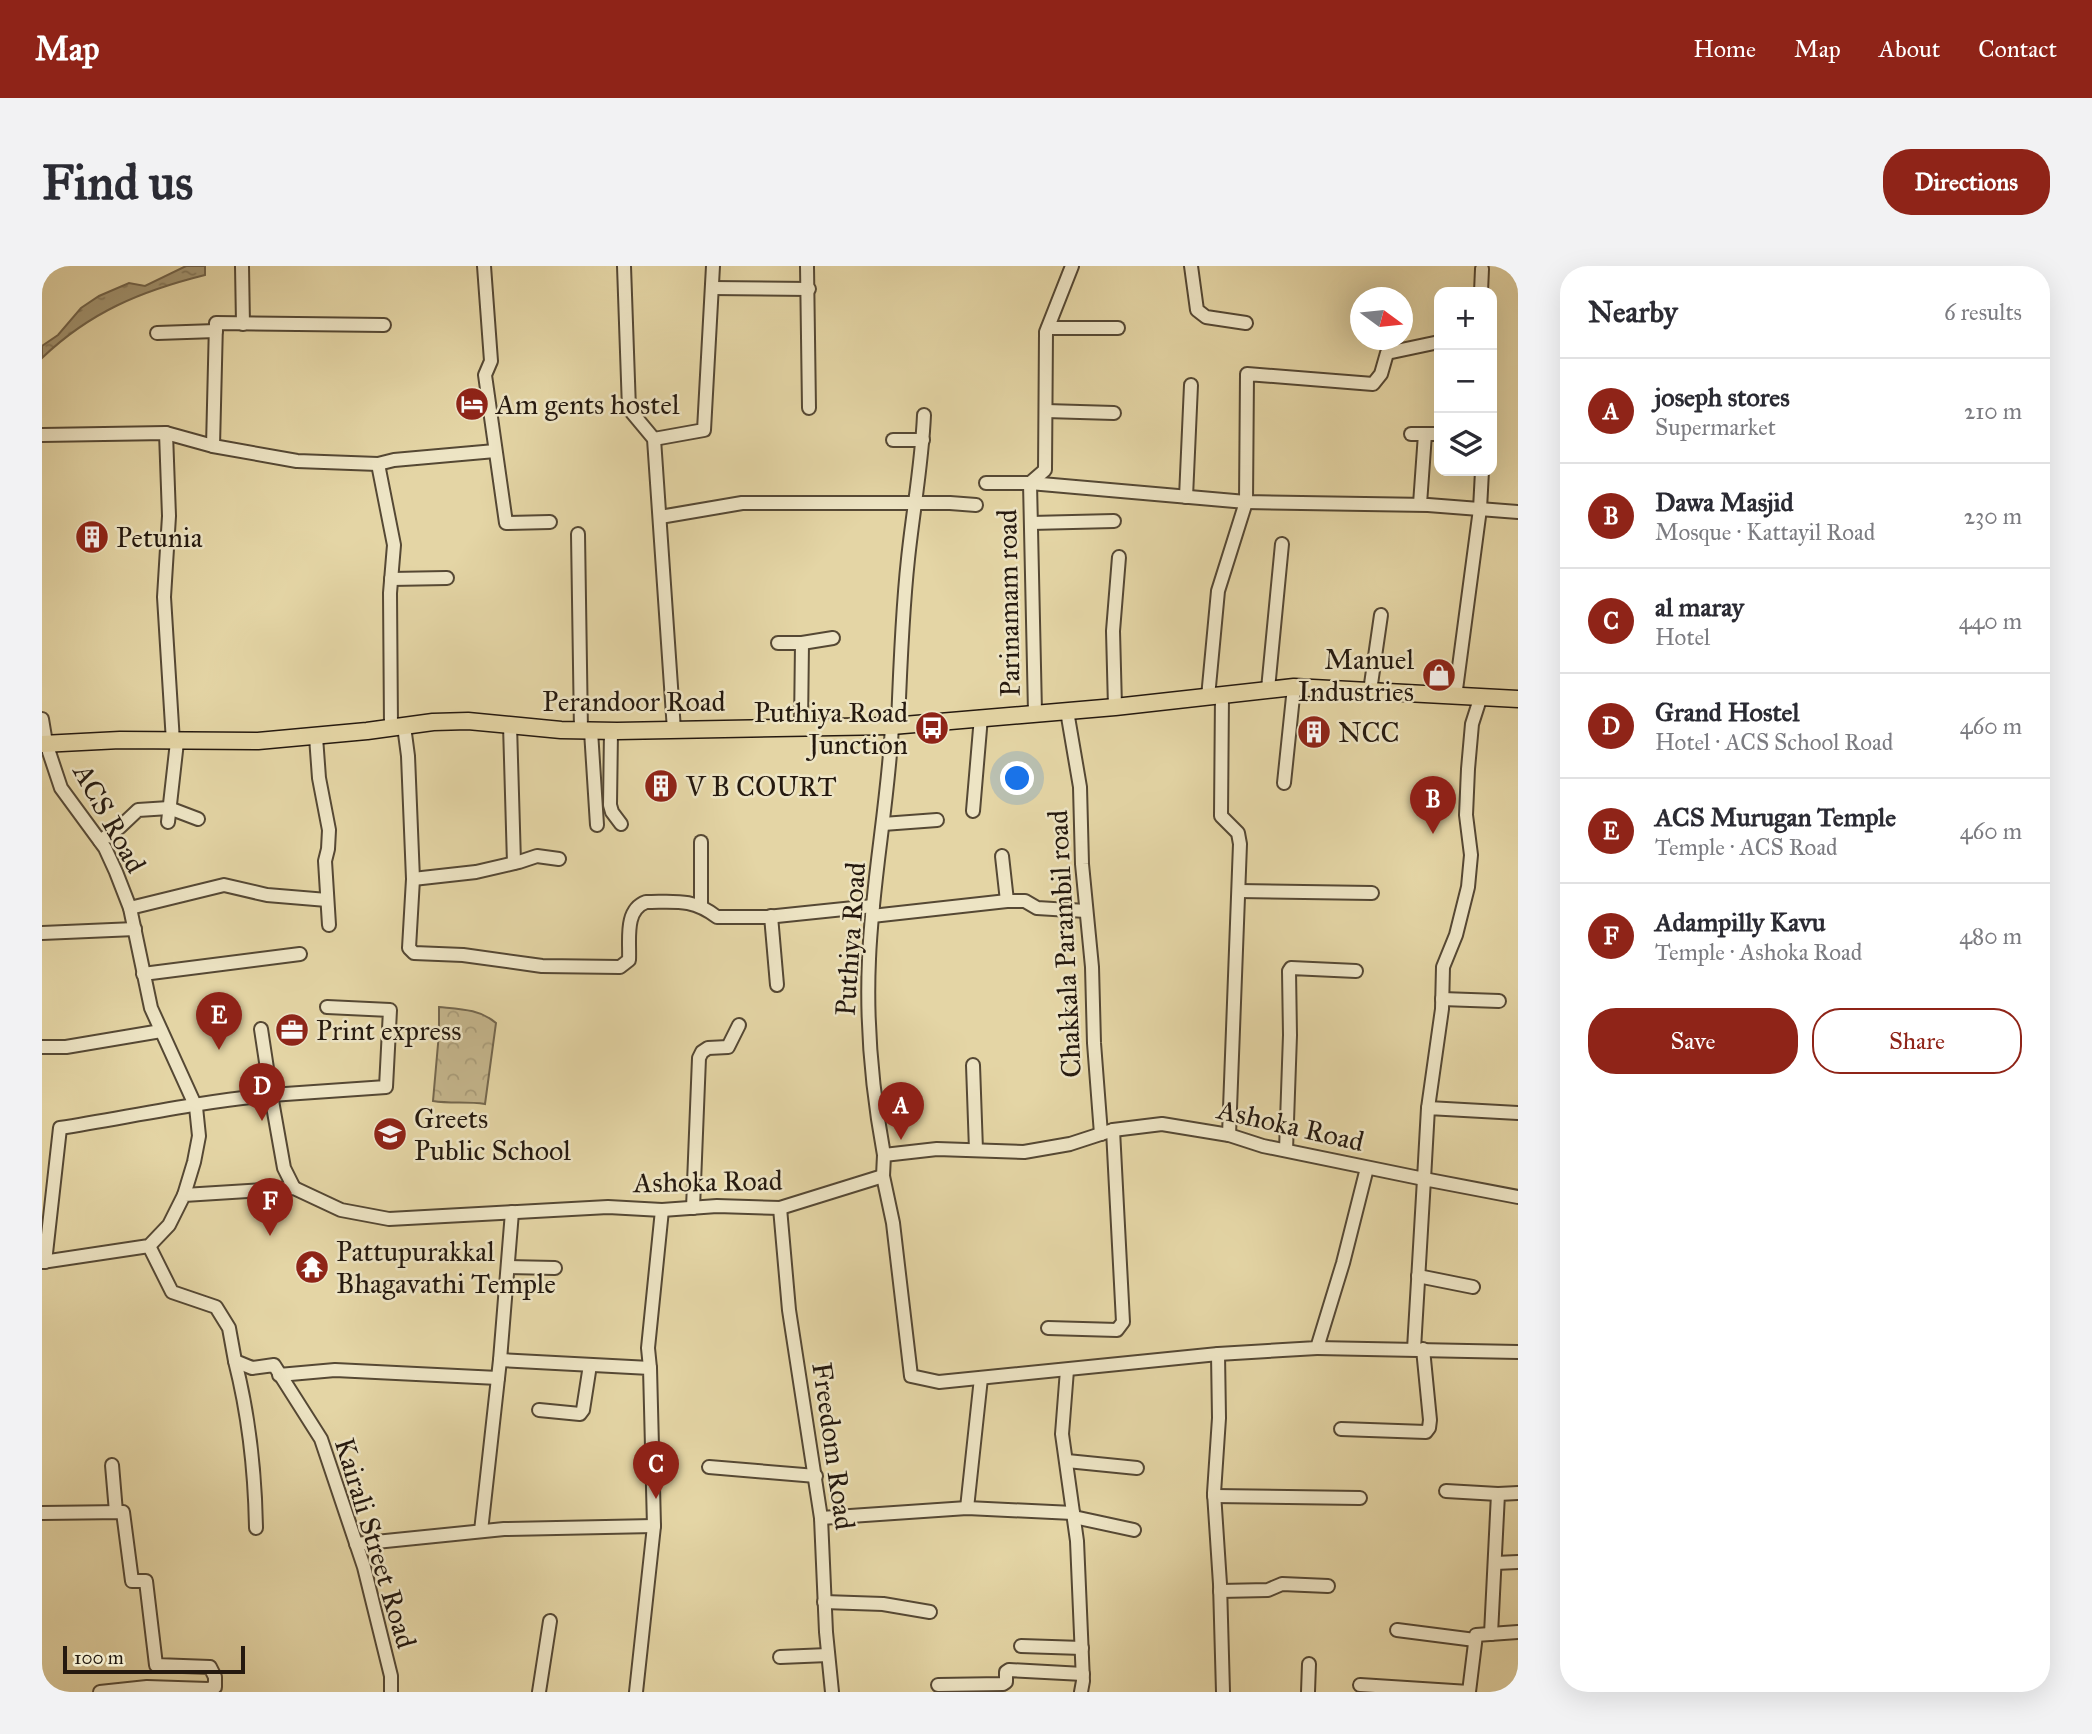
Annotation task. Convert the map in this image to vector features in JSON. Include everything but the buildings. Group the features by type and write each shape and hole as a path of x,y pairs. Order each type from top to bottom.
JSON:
{"main road":[{"name":"Perandoor Road","path":"44,744 120,740 258,741 468,721 586,731 895,725 1115,707 1294,687 1518,699"}],"street":[{"path":"242,266 243,324"},
{"path":"484,266 491,361 485,375 506,523 550,522"},
{"path":"624,266 629,409 654,439 674,730"},
{"path":"654,439 704,430 713,266"},
{"path":"807,266 809,408"},
{"path":"1072,266 1047,330 1118,328"},
{"path":"1191,266 1197,310 1206,317 1246,323"},
{"path":"1481,287 1482,269"},
{"path":"712,288 809,289"},
{"path":"214,446 216,323 384,326"},
{"name":"Parinamam road","path":"1035,712 1030,483 1045,470 1047,330"},
{"path":"157,332 216,331"},
{"path":"1229,1136 1240,845 1238,833 1221,816 1215,696 1218,590 1246,502 1247,374 1373,384 1381,374 1387,353 1434,343"},
{"path":"1186,497 1191,386"},
{"path":"1046,411 1114,413"},
{"name":"Puthiya Road","path":"884,1155 876,1114 868,1037 869,958 895,725 924,415"},
{"path":"42,435 166,433 214,446 298,461 378,464 394,460 495,451"},
{"path":"166,433 170,516 164,597 175,742 168,822"},
{"path":"1411,434 1434,434"},
{"path":"1420,505 1425,434"},
{"path":"893,440 923,440"},
{"path":"378,464 394,545 391,579 397,726 408,756 413,879 409,948 414,953 463,955 542,967 620,967 629,960 631,916 640,904 646,902 687,902 708,908 717,917 873,911 1007,901 1025,901 1037,908 1086,911"},
{"path":"1455,697 1480,509 1482,476"},
{"path":"986,483 1030,483 1246,502 1420,505 1518,512"},
{"path":"660,517 742,503 976,505"},
{"path":"1031,523 1114,521"},
{"path":"578,534 586,731 597,825"},
{"path":"1268,689 1282,544"},
{"path":"1115,707 1113,631 1119,557"},
{"path":"391,579 447,578"},
{"path":"1370,691 1381,615"},
{"path":"778,643 803,643 833,638"},
{"path":"801,726 803,643"},
{"path":"1284,783 1294,687"},
{"path":"1341,1429 1426,1432 1429,1428 1418,1349 1418,1276 1428,1108 1442,999 1443,967 1456,935 1468,887 1471,855 1466,815 1468,769 1472,724 1480,699"},
{"name":"Chakkala Parambil road","path":"1048,1328 1117,1330 1123,1322 1082,864 1080,787 1067,711"},
{"path":"973,811 981,717"},
{"name":"ACS Road","path":"42,719 44,744 61,788 100,841 116,872 130,908 151,1008 196,1107 199,1136 184,1195"},
{"path":"510,725 514,863"},
{"path":"611,731 610,805 621,824"},
{"path":"316,737 319,778 329,830 325,861 329,925"},
{"path":"100,841 138,810 169,808 198,819"},
{"path":"883,824 937,820"},
{"path":"701,842 701,906"},
{"path":"413,879 461,874 537,856 559,859"},
{"path":"1002,856 1007,901"},
{"path":"130,908 224,885 267,895 327,900"},
{"path":"1239,891 1372,893"},
{"path":"771,916 777,985"},
{"path":"42,933 135,929"},
{"path":"143,974 300,954"},
{"path":"1286,1150 1289,971 1291,968 1356,971"},
{"path":"1442,999 1499,1001"},
{"path":"184,1195 169,1225 149,1247 44,1262 60,1128 231,1099 386,1087 390,1010 327,1007"},
{"path":"693,1208 699,1058 708,1048 728,1047 739,1025"},
{"path":"261,1029 284,1168 294,1188"},
{"path":"42,1047 66,1046 161,1031"},
{"path":"974,1065 976,1150"},
{"path":"1428,1108 1518,1113"},
{"name":"Ashoka Road","path":"884,1155 937,1149 1024,1152 1070,1144 1107,1132 1162,1124 1229,1136 1367,1168 1518,1196"},
{"path":"884,1155 883,1176 893,1223 911,1376 939,1382 1218,1354 1317,1348 1518,1352"},
{"path":"1317,1348 1343,1263 1367,1168"},
{"name":"Ashoka Road","path":"184,1195 294,1188 341,1210 389,1219 608,1206 662,1210 717,1206 780,1208 883,1176"},
{"name":"Freedom Road","path":"780,1208 789,1310 821,1518 824,1602 832,1692"},
{"path":"636,1692 654,1525 648,1348 662,1210"},
{"path":"481,1531 500,1360 512,1212"},
{"path":"149,1247 172,1292 216,1307 229,1328 253,1450 256,1528"},
{"path":"508,1267 555,1268"},
{"path":"1418,1276 1473,1287"},
{"path":"1218,1354 1219,1418 1214,1496 1223,1692"},
{"path":"500,1360 650,1368"},
{"path":"235,1361 252,1368 274,1365 279,1375 335,1370 498,1378"},
{"path":"539,1410 580,1414 583,1410 590,1365"},
{"path":"1067,1370 1062,1434 1077,1541 1083,1674 1081,1692"},
{"name":"Kairali Street Road","path":"279,1375 321,1439 364,1567 391,1676 391,1692"},
{"path":"967,1508 981,1378"},
{"path":"1067,1461 1137,1468"},
{"path":"100,1692 146,1687 215,1687 215,1677 210,1667 156,1665 146,1581 132,1581 112,1465"},
{"path":"709,1466 816,1476"},
{"path":"1446,1491 1518,1493"},
{"path":"1491,1634 1498,1494"},
{"path":"1214,1496 1360,1498"},
{"path":"821,1518 967,1508 1073,1515 1134,1530"},
{"path":"42,1513 119,1512"},
{"path":"356,1544 481,1531 654,1525"},
{"path":"1495,1563 1518,1562"},
{"path":"1220,1591 1268,1590 1282,1584 1328,1586"},
{"path":"824,1602 883,1604 930,1612"},
{"path":"539,1692 550,1620"},
{"path":"1398,1630 1475,1640"},
{"path":"1360,1685 1469,1692 1476,1635 1518,1632"},
{"path":"1021,1646 1082,1648"},
{"path":"780,1657 828,1655"},
{"path":"1307,1692 1309,1664"},
{"path":"938,1685 1003,1684 1009,1670 1083,1674"}],"green space":[{"path":"439,1007 476,1012 496,1023 485,1104 433,1101"}],"water":[{"path":"186,266 205,266 205,275 159,288 118,305 79,328 42,358 42,346 58,335 81,308 99,296 129,283 145,286"}],"place":[{"name":"Am gents hostel","path":"472,404"},
{"name":"Petunia","path":"92,537"},
{"name":"Manuel Industries","path":"1439,675"},
{"name":"Puthiya Road Junction","path":"932,728"},
{"name":"NCC","path":"1314,732"},
{"name":"V B COURT","path":"661,786"},
{"name":"Dawa Masjid","path":"1433,834"},
{"name":"Print express","path":"292,1030"},
{"name":"ACS Murugan Temple","path":"219,1050"},
{"name":"Grand Hostel","path":"262,1121"},
{"name":"Greets Public School","path":"390,1134"},
{"name":"joseph stores","path":"901,1140"},
{"name":"Adampilly Kavu","path":"270,1236"},
{"name":"Pattupurakkal Bhagavathi Temple","path":"312,1267"},
{"name":"al maray","path":"656,1499"}]}
